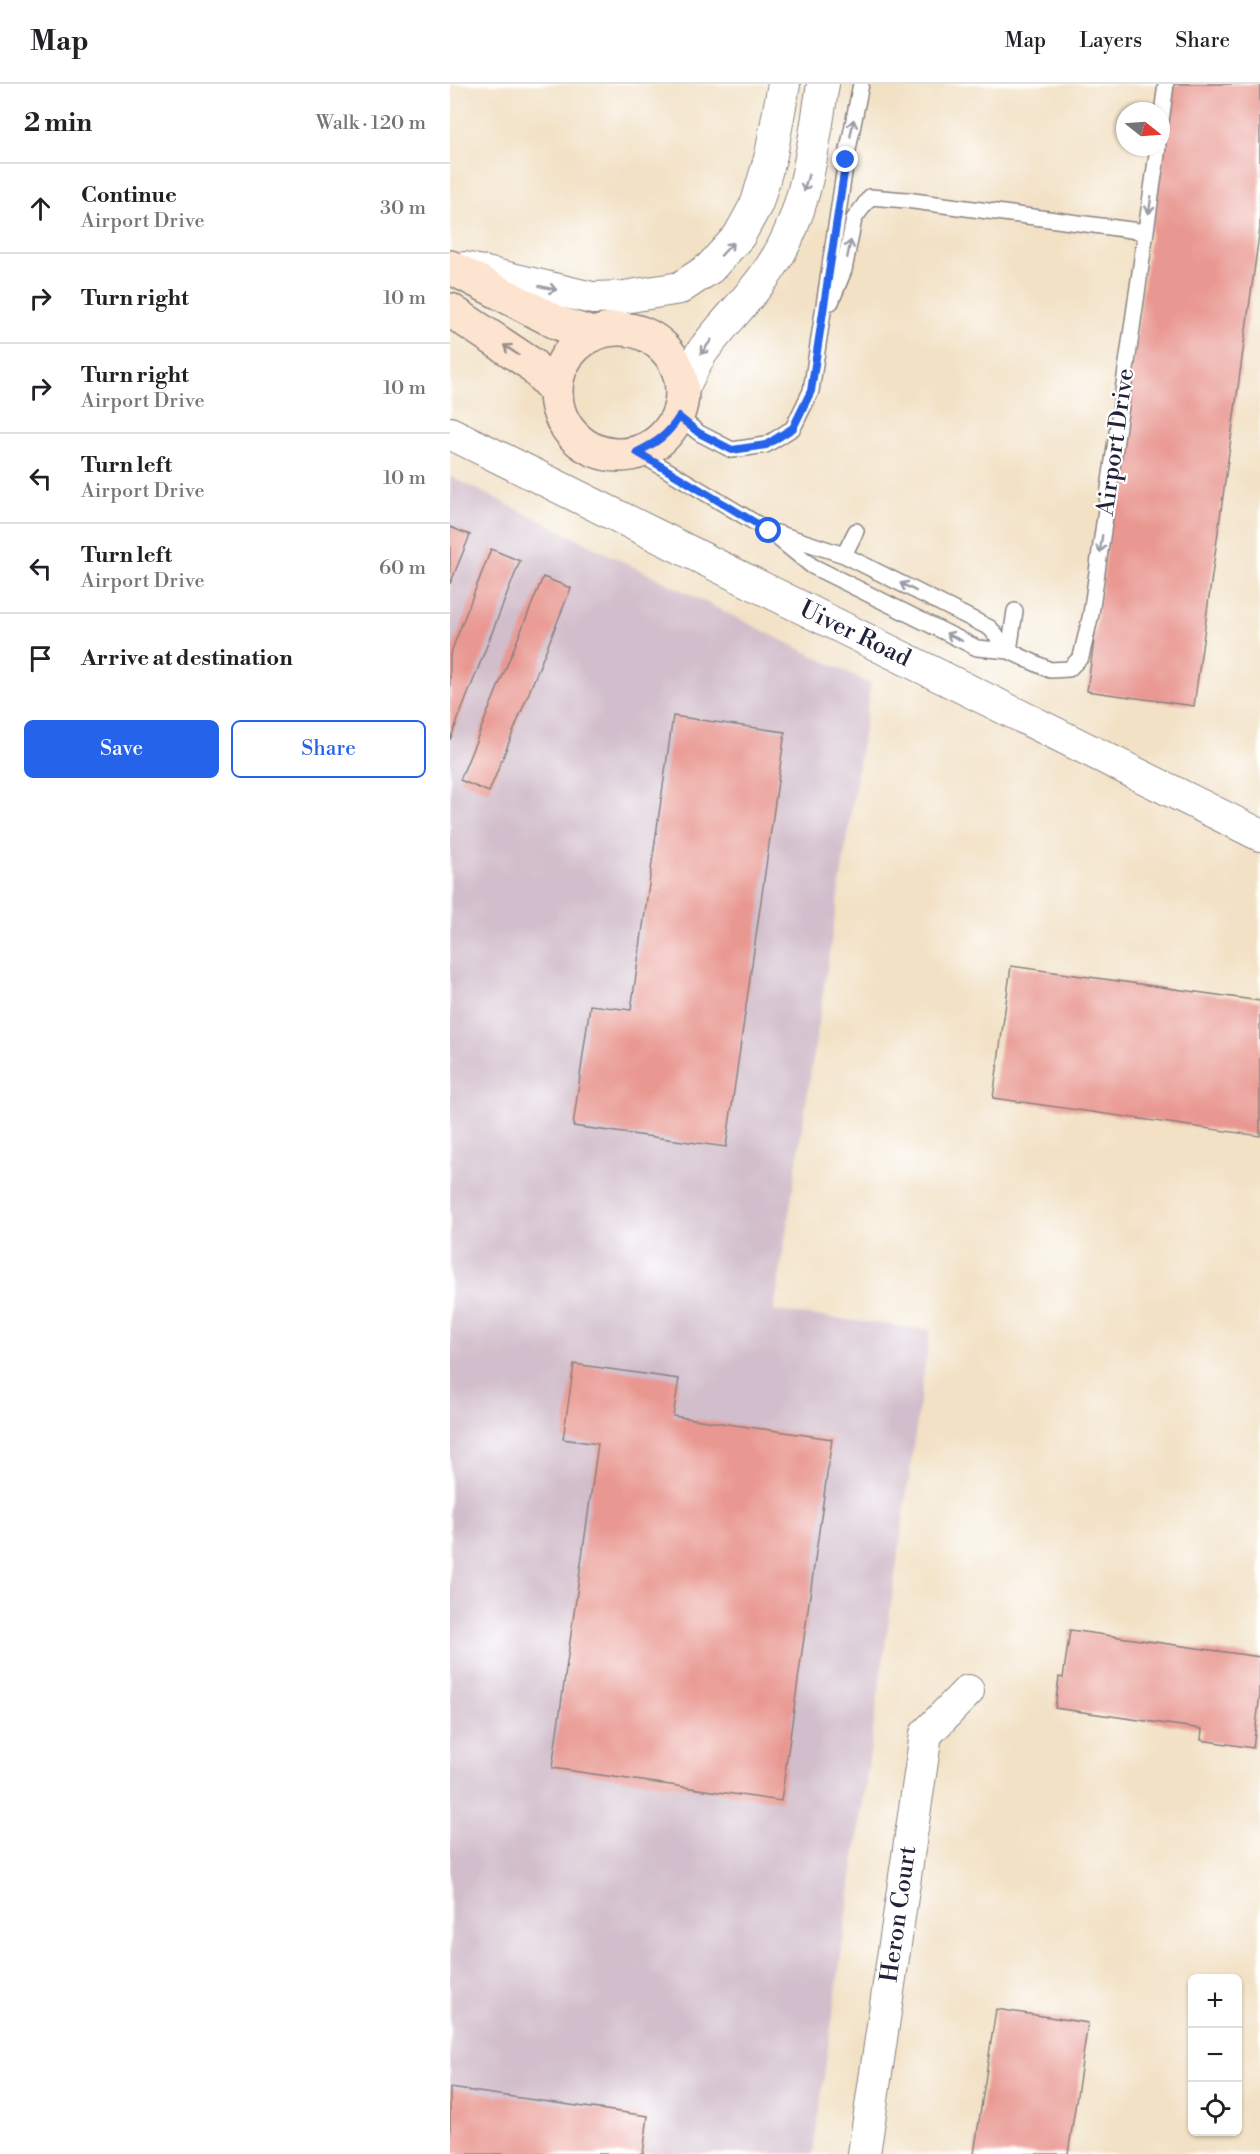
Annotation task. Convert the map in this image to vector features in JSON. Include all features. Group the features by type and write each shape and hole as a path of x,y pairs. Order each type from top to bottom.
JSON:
{"street":[{"path":"450,266 592,298 624,297 680,288 710,268 732,244 739,236 757,203 771,155 784,84"},
{"path":"681,403 678,366 668,352 642,333 615,330 592,334 577,344 563,358 556,375 554,389 556,405 561,418 570,432 599,452 618,455 637,452 655,444 669,432 703,350 772,266 796,217 809,171 823,84"},
{"path":"450,266 558,323 592,334"},
{"path":"450,310 531,364 554,389"},
{"name":"Uiver Road","path":"450,433 1260,835"},
{"name":"Heron Court","path":"864,2154 926,1734 968,1691"}],"lane":[{"path":"681,403 699,433 732,450 766,445 793,428 811,391 846,160 861,84"},
{"path":"1164,102 1166,84"},
{"name":"Airport Drive","path":"637,452 769,531 812,566 977,648 1009,651 1050,670 1069,669 1081,657 1091,614 1157,156"},
{"path":"822,324 844,270 854,219 870,197 877,196 1146,232"},
{"name":"Airport Drive","path":"769,531 844,555 990,628 1009,651"},
{"path":"844,555 856,531"},
{"path":"1009,651 1015,611"}],"shaded area":[{"path":"450,476 871,684 774,1311 930,1330 813,2154 450,2154"}],"building":[{"path":"1171,84 1260,84 1260,228 1194,706 1087,691 1161,156 1170,156 1169,102"},
{"path":"450,527 470,535 450,584"},
{"path":"491,549 520,561 450,740 450,655"},
{"path":"543,577 571,588 489,792 460,780"},
{"path":"673,716 785,732 726,1147 573,1126 590,1005 631,1010"},
{"path":"1011,966 1260,1001 1260,1136 993,1098"},
{"path":"574,1364 679,1379 673,1416 832,1439 781,1801 552,1768 598,1444 563,1439"},
{"path":"1070,1630 1260,1657 1260,1695 1253,1748 1201,1740 1202,1729 1055,1708 1059,1677 1063,1678"},
{"path":"996,2009 1088,2023 1068,2154 974,2154"},
{"path":"450,2088 648,2116 643,2154 450,2154"}],"route":[{"path":"769,531 637,452 655,444 669,432 679,417 699,433 732,450 766,445 793,428 811,391 846,160"}]}
